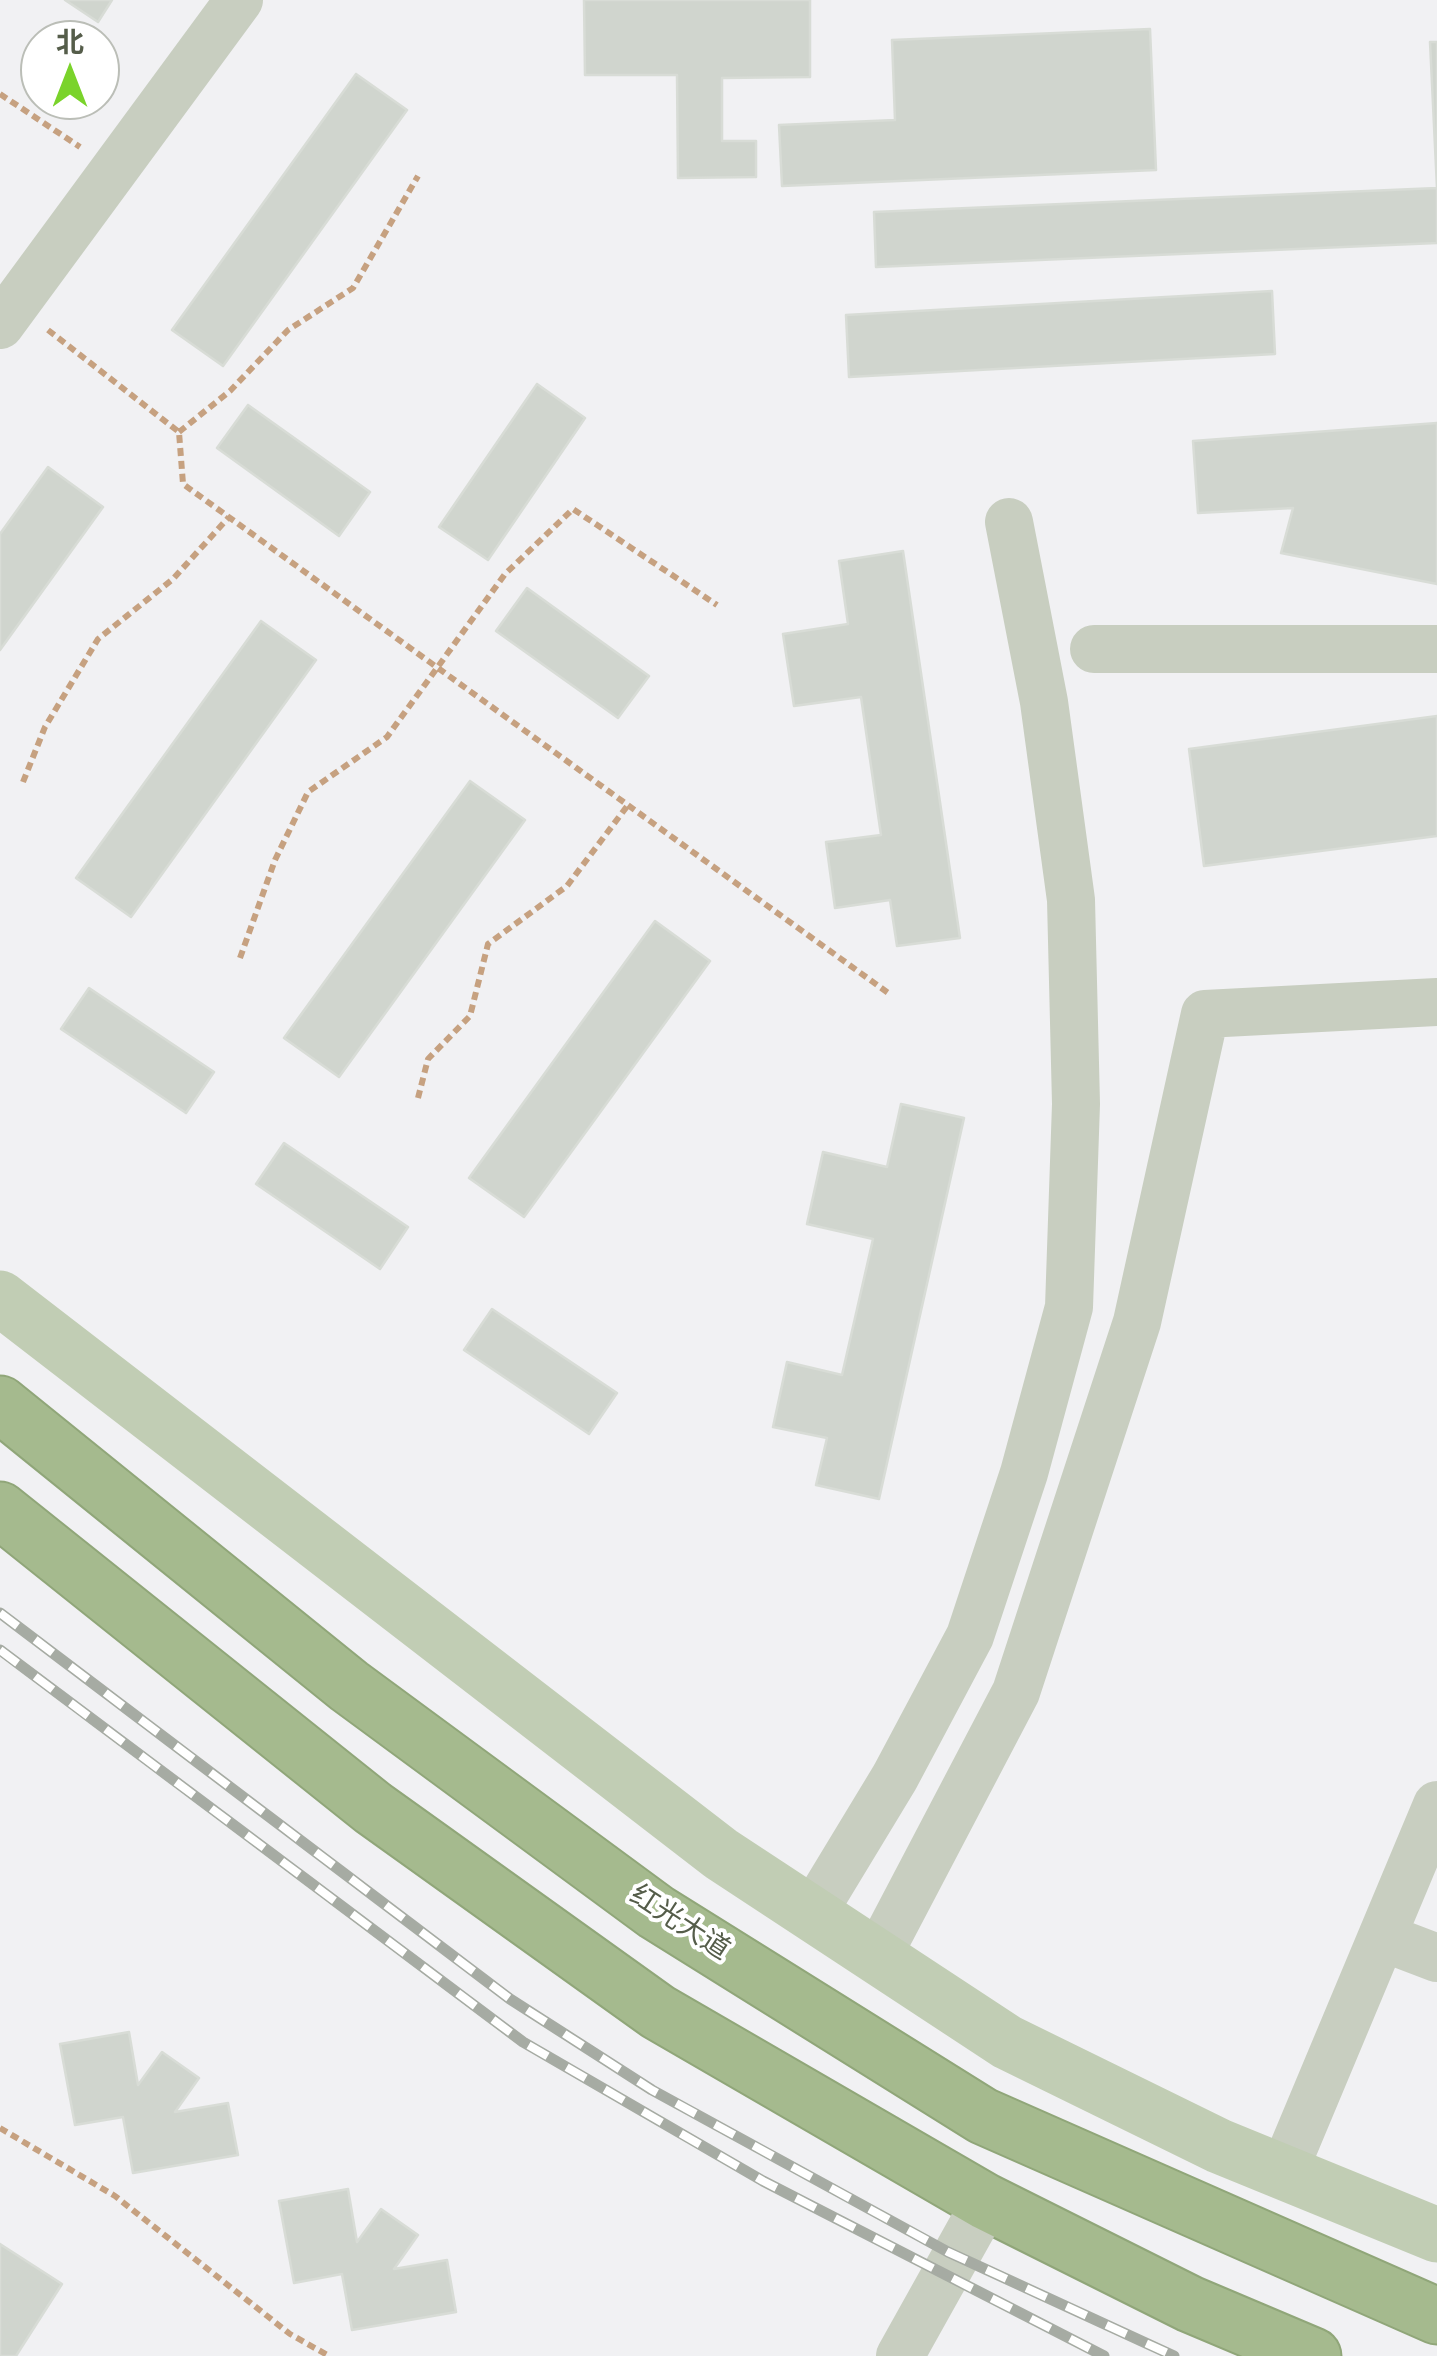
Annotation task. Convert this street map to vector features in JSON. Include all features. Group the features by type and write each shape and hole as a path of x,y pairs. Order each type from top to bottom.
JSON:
{"highway":[{"name":"红光大道","path":"0,1404 349,1686 656,1912 983,2116 1437,2316"},
{"path":"0,1510 373,1808 658,2012 986,2202 1190,2304 1313,2356"}],"main road":[{"path":"0,1298 720,1854 877,1957 1008,2042 1219,2146 1437,2234"}],"street":[{"path":"7,315 239,0"},
{"path":"812,1914 895,1777 970,1636 1024,1474 1069,1307 1076,1104 1071,900 1044,702 1008,522"},
{"path":"1094,648 1437,648"},
{"path":"877,1957 1016,1692 1137,1322 1205,1014 1437,1002"},
{"path":"1283,2173 1437,1805"},
{"path":"1382,1937 1437,1958"},
{"path":"900,2356 986,2202"}],"path":[{"path":"0,94 114,170"},
{"path":"179,432 230,391 288,330 353,288 418,176"},
{"path":"7,315 179,432"},
{"path":"179,432 183,484 891,995"},
{"path":"240,958 275,860 308,792 388,736 505,574 573,509 717,606"},
{"path":"23,782 45,726 98,639 174,579 229,518"},
{"path":"418,1098 428,1059 470,1016 488,944 567,886 628,805"},
{"path":"0,2128 115,2196 312,2352 329,2356"}],"building":[{"path":"65,0 112,0 99,20"},
{"path":"584,0 810,0 810,77 722,78 722,141 756,141 756,177 678,178 677,75 585,75"},
{"path":"1150,29 1156,170 782,186 779,125 895,120 892,40"},
{"path":"1430,42 1437,42 1437,188"},
{"path":"356,74 407,110 223,366 172,330"},
{"path":"1437,188 1437,243 876,267 874,212"},
{"path":"1272,291 1275,354 849,377 846,315"},
{"path":"537,384 585,418 488,560 439,527"},
{"path":"248,405 370,492 339,536 217,448"},
{"path":"1437,423 1437,584 1281,553 1293,508 1198,513 1193,441"},
{"path":"48,467 103,507 0,650 0,534"},
{"path":"903,551 960,938 897,946 890,900 835,908 826,842 881,835 861,697 794,706 783,634 848,624 839,561"},
{"path":"527,588 649,676 618,718 496,631"},
{"path":"261,621 316,660 131,917 76,878"},
{"path":"1437,716 1437,836 1204,866 1189,749"},
{"path":"470,781 525,820 339,1077 284,1038"},
{"path":"655,921 710,961 524,1217 469,1178"},
{"path":"89,988 214,1072 186,1113 61,1029"},
{"path":"901,1104 964,1118 879,1499 816,1485 827,1438 773,1427 787,1362 842,1375 873,1239 807,1224 823,1152 887,1167"},
{"path":"284,1143 408,1227 380,1269 256,1184"},
{"path":"492,1309 617,1393 589,1434 464,1350"},
{"path":"129,2032 138,2085 162,2052 199,2078 175,2112 228,2103 238,2155 133,2173 123,2117 75,2125 60,2044"},
{"path":"348,2189 357,2242 381,2209 418,2235 394,2269 447,2260 456,2312 352,2330 342,2274 294,2283 279,2201"},
{"path":"0,2244 62,2284 16,2356 0,2356"}],"railway":[{"path":"0,1613 510,1999 652,2090 948,2252 1174,2356"},
{"path":"0,1650 523,2042 763,2181 1104,2356"}]}
